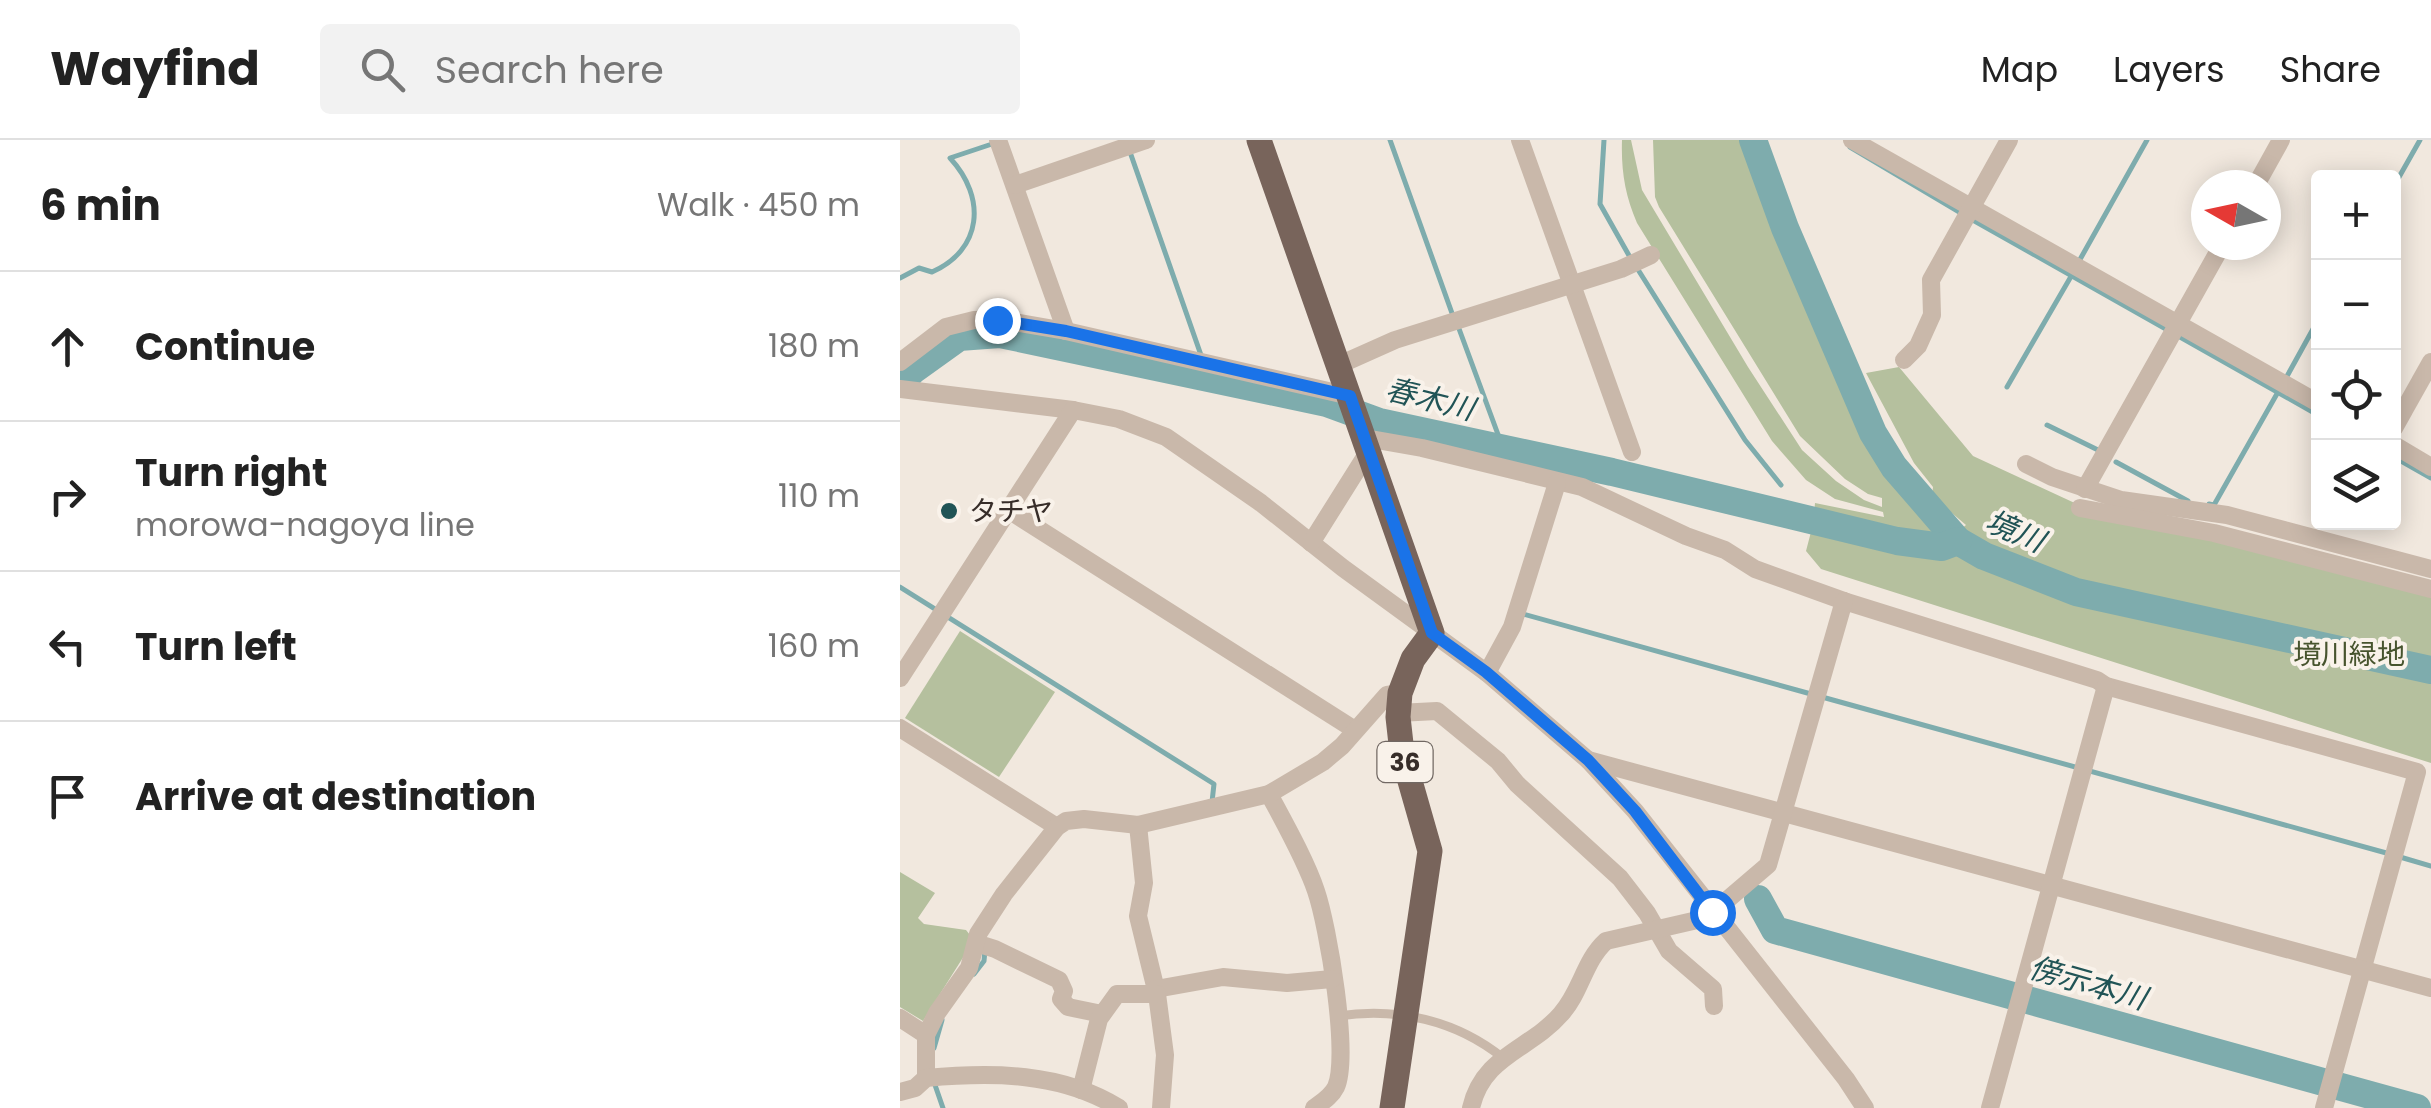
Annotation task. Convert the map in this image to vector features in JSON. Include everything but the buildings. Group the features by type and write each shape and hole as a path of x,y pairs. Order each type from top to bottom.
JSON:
{"main road":[{"path":"1259,140 1432,633 1413,659 1399,703"},
{"name":"36","path":"1392,1108 1430,852 1402,753 1399,703"}],"street":[{"path":"998,140 1066,331"},
{"path":"1015,185 1146,140"},
{"path":"1520,140 1632,452"},
{"path":"1852,140 2311,400"},
{"path":"1904,360 1918,346 1932,316 1932,280 2009,140"},
{"path":"2265,170 2282,140"},
{"path":"1338,364 1395,340 1621,269 1650,255"},
{"path":"2083,498 2214,260"},
{"path":"900,362 928,338 961,322 997,320 1066,331 1351,399"},
{"path":"2401,416 2431,362"},
{"path":"905,390 1119,419 1166,436 1261,503 1486,672 1588,760 1635,811 1866,1108"},
{"path":"900,678 1073,410"},
{"path":"1311,543 1365,457 1366,441 1422,448 1582,488 1725,550 1755,568 1844,601 2106,686 2416,772 2324,1108"},
{"path":"2401,449 2431,466"},
{"path":"2026,464 2083,498 2431,589"},
{"path":"1486,672 1512,627 1557,483"},
{"path":"2083,498 2227,515 2431,569"},
{"path":"1007,510 1355,730"},
{"path":"1471,1108 1486,1072 1563,1012 1594,951 1606,941 1706,918 1768,866 1844,601"},
{"path":"1990,1108 2106,686"},
{"path":"900,1092 922,1084 926,1078 926,1035 969,968 978,934 1058,826 1084,819 1138,825 1269,794 1323,762 1387,695 1399,703 1438,711 1498,761 1517,784 1620,878 1669,951 1713,989 1714,1006"},
{"path":"900,728 1058,826"},
{"path":"1588,760 2431,988"},
{"path":"1269,794 1316,890 1338,1016 1341,1052 1337,1084 1328,1098 1314,1108"},
{"path":"1138,825 1144,883 1138,916 1157,992 1166,1055 1161,1108"},
{"path":"976,944 995,948 1060,980 1064,991 1061,999 1068,1007 1102,1014"},
{"path":"1082,1090 1102,1014 1116,994 1157,992 1223,976 1286,984 1332,979"},
{"path":"900,1018 926,1035"},
{"path":"926,1078 1000,1074 1082,1090 1119,1108"}],"lane":[{"path":"1338,1016 1362,1012 1404,1015 1458,1030 1503,1058"}],"green space":[{"path":"1622,140 1631,140 1642,190 1802,450 1836,481 1882,507 1882,498 1845,479 1800,436 1655,197 1653,140 1744,140 1810,314 1866,438 1912,503 1939,529 1933,542 1814,516 1815,503 1884,517 1883,512 1835,499 1806,480 1772,441 1637,223 1625,183"},
{"name":"境川緑地","path":"1899,367 1973,456 2079,505 2431,593 2431,763 1821,569 1806,551 1812,528 1931,554 1966,525 1932,496 1933,487 1914,463 1866,373"},
{"path":"960,631 1055,692 999,777 905,718"},
{"path":"900,872 935,893 918,918 924,924 966,930 974,940 923,1021 900,1007"}],"waterway":[{"path":"1390,140 1453,316"},
{"path":"1604,140 1600,204 1631,259"},
{"name":"境川","path":"1753,140 1785,228 1873,433 1894,467 1958,541 1984,556 2076,592 2431,670"},
{"path":"2078,263 2147,140"},
{"path":"2401,174 2420,140"},
{"path":"900,278 919,268 932,272 961,251 974,222 974,206 962,173 950,158 995,143"},
{"path":"1850,147 1961,213"},
{"path":"1130,152 1202,358"},
{"path":"1971,219 2311,411"},
{"path":"1637,268 1745,440 1781,485"},
{"path":"2007,387 2073,273"},
{"path":"1458,326 1503,448"},
{"path":"2286,378 2311,333"},
{"name":"春木川","path":"900,384 959,337 1000,334 1327,403 1379,422 1612,472 1897,541 1942,547 1958,541"},
{"path":"2209,504 2214,505 2278,392"},
{"path":"2047,425 2098,450"},
{"path":"2401,461 2431,478"},
{"path":"2116,462 2188,501"},
{"path":"900,587 1214,784 1209,802"},
{"path":"1523,614 1811,694"},
{"path":"1822,697 2390,854"},
{"path":"2400,857 2431,866"},
{"name":"傍示本川","path":"1758,899 1775,930 2417,1108"},
{"path":"974,974 984,961 985,950"},
{"path":"934,1048 942,1020"},
{"path":"935,1085 943,1108"}],"place":[{"name":"タチヤ","path":"949,511"}],"route":[{"path":"997,320 1066,331 1350,396 1432,633 1486,672 1588,760 1635,811 1712,912"}]}
